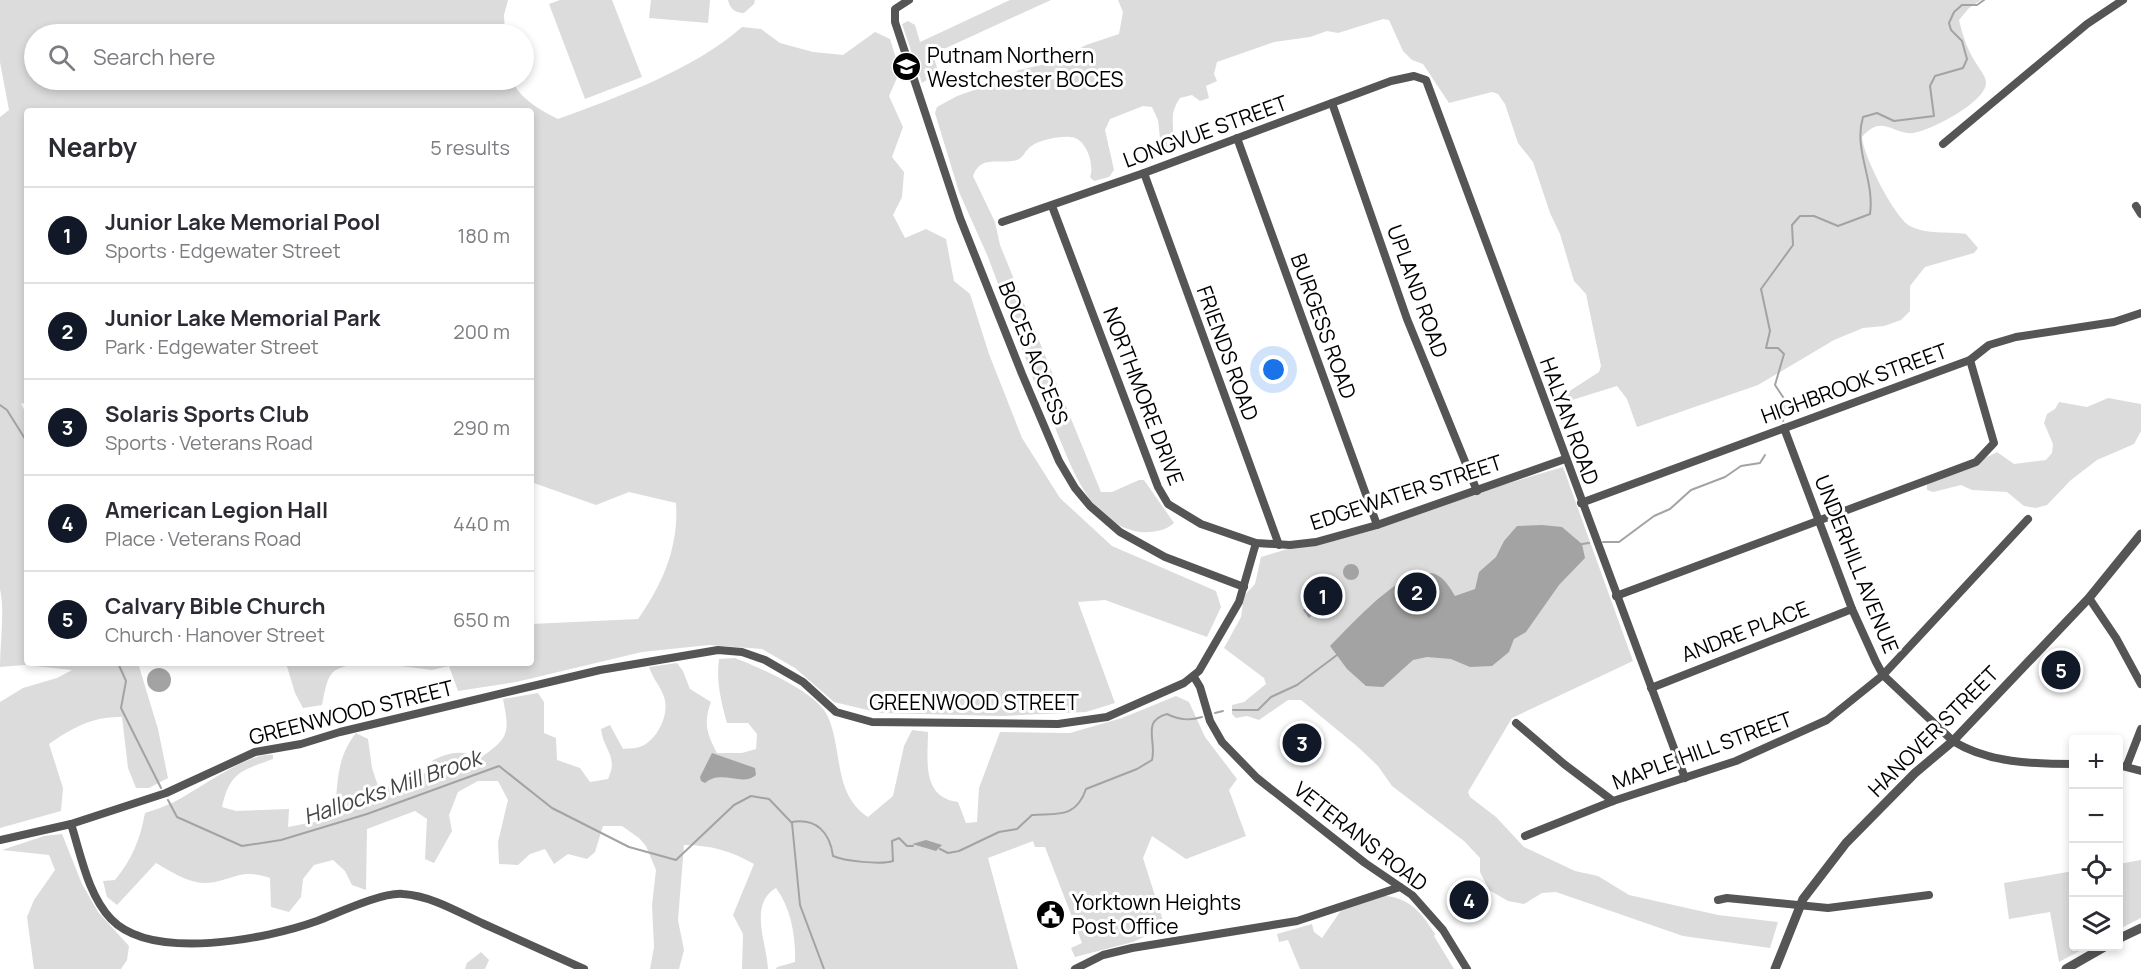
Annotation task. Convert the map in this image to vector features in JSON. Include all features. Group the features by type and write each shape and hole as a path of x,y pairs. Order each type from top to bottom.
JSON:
{"street":[{"name":"BOCES ACCESS","path":"909,0 895,9 895,22 903,40 960,218 1059,461 1075,488 1090,506 1120,532 1164,557 1244,587"},
{"path":"1943,144 2087,24 2123,0"},
{"name":"LONGVUE STREET","path":"1002,222 1144,173 1391,81 1421,77"},
{"name":"HALYAN ROAD","path":"1421,77 1426,80 1581,503 1685,778"},
{"name":"UPLAND ROAD","path":"1332,103 1407,319 1477,490"},
{"name":"BURGESS ROAD","path":"1237,138 1377,525"},
{"name":"FRIENDS ROAD","path":"1144,173 1279,545"},
{"name":"NORTHMORE DRIVE","path":"1052,206 1158,487 1168,504 1201,524 1256,543"},
{"path":"2136,206 2141,214"},
{"name":"HIGHBROOK STREET","path":"1581,503 1970,360 1989,345 2016,337 2114,322 2141,313"},
{"path":"1616,596 1976,462 1994,443 1970,360"},
{"name":"UNDERHILL AVENUE","path":"1784,428 1852,609 1883,675 1953,741 1976,752 2027,763 2069,764"},
{"name":"EDGEWATER STREET","path":"1256,543 1279,545 1316,542 1377,525 1565,459"},
{"name":"MAPLE HILL STREET","path":"1525,836 1613,801 1736,761 1827,720 1883,675 2028,519"},
{"name":"HANOVER STREET","path":"1775,969 1803,899 1846,843 1915,773 1953,741 2089,598 2141,534"},
{"path":"1194,677 1237,607 1256,543"},
{"path":"2089,598 2116,638 2141,684"},
{"name":"ANDRE PLACE","path":"1651,688 1852,609"},
{"name":"GREENWOOD STREET","path":"0,840 71,824 166,793 255,752 301,744 340,732 600,670 718,650 742,652 765,660 803,682 836,712 872,722 1059,724 1091,720 1123,711 1194,677"},
{"name":"VETERANS ROAD","path":"1194,677 1200,687 1210,722 1222,742 1257,778 1365,863 1412,895 1443,930 1467,969"},
{"path":"1516,723 1563,764 1613,801"},
{"path":"2123,763 2141,729"},
{"path":"2123,765 2141,771"},
{"path":"71,824 96,898 112,920 132,935 153,941 189,944 276,932 401,893 433,900 584,969"},
{"path":"1075,969 1103,955 1132,948 1319,916 1400,887"},
{"path":"1718,900 1727,898 1800,908 1851,907 1929,895"},
{"path":"2123,937 2141,928"},
{"path":"2066,969 2097,951"}],"shaded area":[{"path":"0,0 508,0 504,24 24,24 24,90 518,90 538,108 558,119 629,92 678,69 702,56 742,27 761,29 780,43 813,52 843,55 875,32 890,39 900,71 889,96 903,127 892,157 904,172 902,197 893,215 905,238 926,229 946,239 954,281 970,294 989,354 1022,438 1060,498 1112,546 1216,591 1221,607 1207,637 1105,600 1078,602 1115,703 1086,712 1002,716 880,713 834,702 795,668 762,649 709,645 642,652 516,682 458,691 449,666 534,666 534,624 638,619 662,578 675,534 676,503 629,492 596,505 534,483 534,108 24,108 24,403 21,404 24,410 24,665 0,667 2,617 0,589 0,117 9,110 0,62"},
{"path":"560,0 612,0 642,77 585,99 549,4"},
{"path":"651,0 710,0 708,23 649,18"},
{"path":"728,0 755,0 754,4 744,13 733,10"},
{"path":"1010,0 1051,0 933,54 937,68 935,75 922,83 902,24 908,21 915,25 920,42"},
{"path":"1118,0 1981,0 1969,8 1959,20 1969,50 1986,81 1984,91 1967,107 1932,127 1906,133 1882,126 1869,130 1862,137 1880,185 1903,220 1910,226 1923,231 1966,234 1978,248 1974,253 1925,267 1910,286 1910,311 1901,320 1884,326 1863,328 1834,340 1758,385 1637,427 1627,399 1617,386 1572,400 1567,397 1568,392 1599,372 1601,366 1586,294 1574,281 1560,234 1550,213 1533,162 1518,143 1505,104 1498,94 1492,92 1449,103 1423,64 1412,60 1403,51 1389,20 1383,19 1338,33 1327,31 1310,37 1274,42 1217,62 1214,74 1217,81 1206,86 1209,98 1200,101 1192,95 1180,98 1174,111 1170,147 1161,147 1158,120 1152,107 1143,106 1110,119 1105,130 1114,170 1109,177 1094,181 1090,177 1090,159 1085,146 1076,138 1066,137 1038,142 1017,160 981,165 973,176 995,222 1000,245 1101,492 1112,492 1144,480 1174,523 1158,531 1140,532 1118,525 1101,512 1075,474 1037,389 988,257 959,192 935,113 937,107 957,96 1006,79 1019,70 1054,62 1086,45 1119,34 1123,12"},
{"path":"2108,398 2141,404 2141,431 2134,444 2097,460 2071,480 2047,505 2036,508 2024,506 2007,492 1972,490 1961,485 1933,492 1927,490 1927,484 1997,452 2014,464 2046,460 2052,453 2053,444 2044,423 2047,414 2055,409 2059,402 2087,407"},
{"path":"1563,467 1633,661 1512,718 1468,792 1470,797 1496,817 1524,847 1575,871 1598,876 1629,895 1718,915 1778,922 1770,948 1683,936 1556,892 1542,893 1524,904 1508,901 1489,890 1480,872 1480,858 1464,841 1392,786 1378,766 1358,747 1301,700 1288,700 1259,720 1247,716 1236,718 1232,714 1232,705 1244,702 1266,684 1264,678 1224,648 1241,617 1244,596 1255,584 1261,557"},
{"path":"1517,526 1562,527 1582,544 1585,558 1559,585 1526,632 1514,639 1509,652 1492,666 1470,667 1451,659 1427,657 1413,660 1383,687 1366,686 1347,669 1330,646 1380,597 1411,577 1425,573 1437,575 1455,596 1475,589 1479,572 1496,557 1504,541"},
{"path":"1351,564 1359,572 1351,580 1343,572"},
{"path":"1332,577 1344,589 1321,616 1315,612 1309,618 1303,610 1309,605 1305,598"},
{"path":"735,658 801,690 822,708 833,730 840,771 849,796 868,817 893,796 904,746 912,730 928,732 928,765 932,785 946,799 958,802 966,823 977,822 979,788 1000,732 1070,733 1122,718 1176,696 1189,702 1205,737 1237,779 1229,790 1246,836 1186,859 1152,836 1143,858 1165,927 1133,942 1075,957 1071,948 1082,943 1045,847 1035,847 1033,841 988,858 1018,969 776,969 795,962 795,952 789,914 776,888 768,895 761,914 768,969 742,969 743,934 733,915 754,864 720,850 684,845 678,920 684,950 679,969 650,969 654,947 652,905 656,870 646,846 622,826 603,826 595,852 587,859 568,854 554,864 545,849 530,854 518,865 499,864 498,842 508,800 498,781 478,781 458,792 449,815 452,831 434,863 425,859 427,819 415,811 367,829 366,890 352,885 345,871 333,860 314,865 303,879 301,897 289,912 271,907 270,878 243,874 205,883 179,876 156,863 117,905 107,897 103,881 115,880 131,857 141,832 145,813 172,803 250,759 273,755 273,759 238,774 229,786 222,807 236,811 289,809 288,827 324,820 335,809 342,760 356,733 368,739 372,768 379,789 400,784 427,772 433,760 445,755 461,753 479,759 489,752 505,734 503,699 538,693 544,702 544,733 556,738 557,760 580,768 590,782 608,779 612,764 601,729 610,725 623,749 637,748 653,738 664,719 665,704 663,693 649,667 677,663 690,689 711,702 707,716 707,728 717,753 742,753 756,749 757,734 748,723 727,723 723,707 719,684 719,659"},
{"path":"34,666 139,666 158,729 168,778 149,788 136,788 128,768 122,717 92,721 75,728 49,744 63,788 61,811 0,828 0,702 23,688 57,678 72,670"},
{"path":"287,666 349,666 332,673 322,705 303,708 295,693"},
{"path":"401,666 449,666 432,670"},
{"path":"159,668 168,671 171,680 168,689 159,692 150,689 147,680 150,671"},
{"path":"712,753 755,768 756,775 745,779 725,777 711,779 705,783 701,781 700,777"},
{"path":"62,834 82,884 98,912 129,946 127,960 121,969 34,969 27,917 34,900 55,870 49,855 2,850 44,836"},
{"path":"926,840 942,845 936,851 912,844"},
{"path":"2141,860 2141,918 2123,927 2123,897 2123,863"},
{"path":"2069,872 2069,951 2080,951 2059,962 2050,912 2009,919 2004,883"},
{"path":"1380,895 1399,899 1418,911 1435,934 1434,936 1454,969 1300,969 1288,940 1279,942 1277,934 1312,924 1314,932 1322,938 1342,909"},
{"path":"481,952 489,960 485,969 465,969 467,963"}],"waterway":[{"path":"1783,421 1785,400 1775,385 1784,354 1778,348 1766,348 1770,331 1761,289 1793,245 1792,225 1800,216 1814,216 1838,226 1870,214 1870,189 1861,141 1863,117 1877,113 1894,121 1934,116 1930,86 1935,76 1963,68 1967,59 1962,41 1951,30 1949,23 1954,12 1962,5 1977,5 1984,0"},
{"name":"Hallocks Mill Brook","path":"0,405 7,410 24,437"},
{"path":"1603,542 1619,542 1654,516 1670,509 1691,490 1725,477 1741,466 1760,463 1765,455"},
{"path":"1582,544 1589,543"},
{"path":"1233,710 1258,710 1271,697 1297,685 1337,655"},
{"name":"Hallocks Mill Brook","path":"119,666 126,681 121,708 161,788"},
{"path":"1215,713 1223,711"},
{"path":"940,849 948,853 959,851 999,832 1017,829 1032,815 1057,814 1071,810 1082,799 1086,789 1137,769 1152,760 1152,727 1154,721 1159,717 1167,714 1184,719 1202,717"},
{"name":"Hallocks Mill Brook","path":"168,800 177,817 242,846 281,840 367,814 499,766 552,808 629,847 676,860 734,805 751,796 769,799 792,823 800,905 824,969"},
{"path":"792,822 809,822 821,829 829,840 833,856 845,859 872,862 893,861 892,841 899,838 907,846 913,846"}],"place":[{"name":"Putnam Northern Westchester BOCES","path":"906,67"},
{"name":"Junior Lake Memorial Park","path":"1417,592"},
{"name":"Junior Lake Memorial Pool","path":"1323,596"},
{"name":"Calvary Bible Church","path":"2061,670"},
{"name":"Solaris Sports Club","path":"1302,743"},
{"name":"American Legion Hall","path":"1469,900"},
{"name":"Yorktown Heights Post Office","path":"1051,914"}]}
